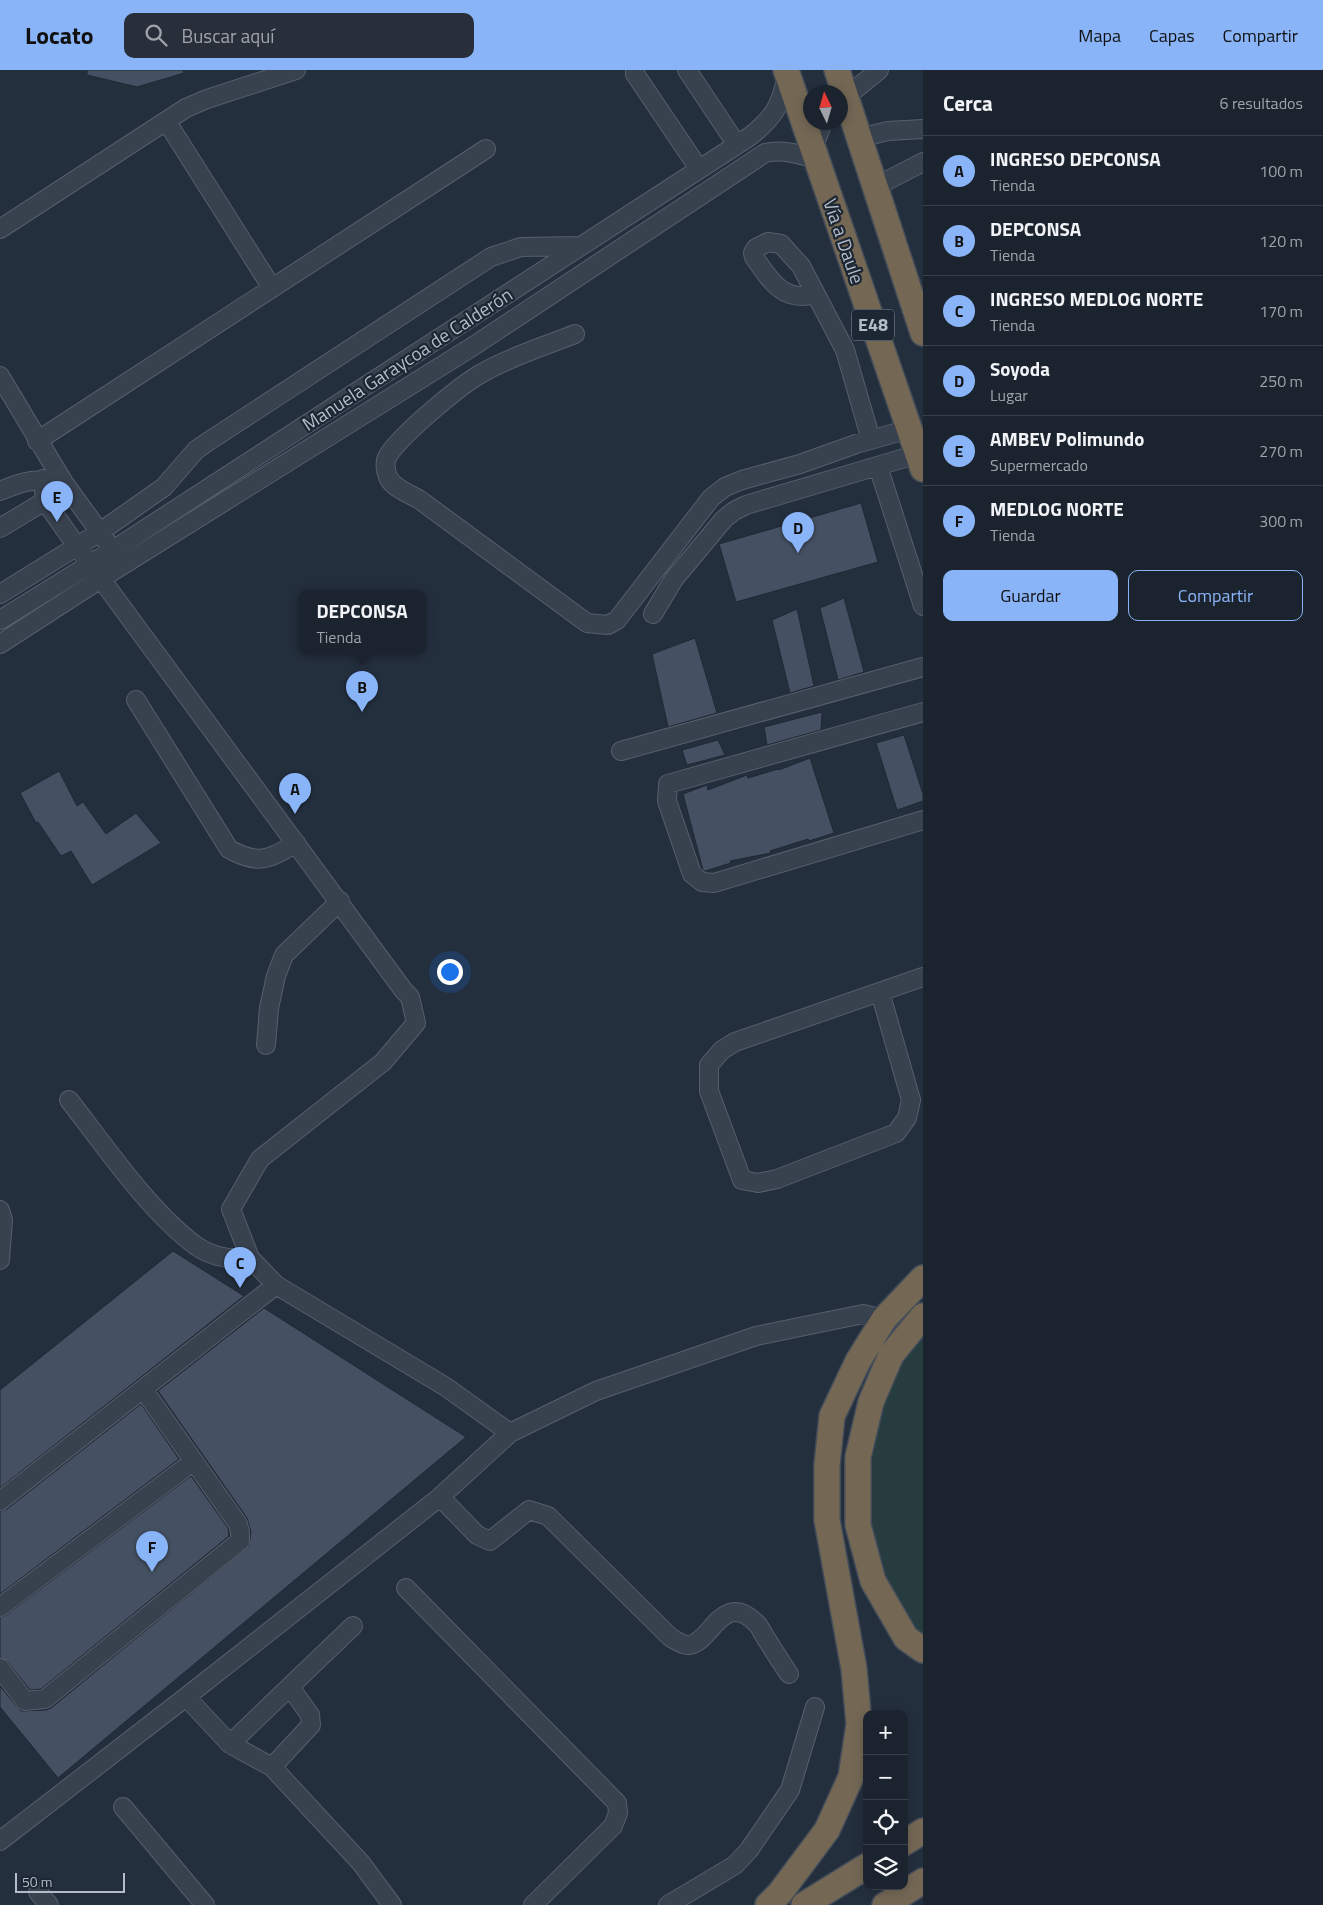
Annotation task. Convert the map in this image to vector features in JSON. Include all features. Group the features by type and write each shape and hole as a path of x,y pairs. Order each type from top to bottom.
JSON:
{"highway":[{"name":"E48","path":"837,70 840,85"},
{"name":"Vía a Daule","path":"786,72 920,462"},
{"name":"E48","path":"848,111 859,138 922,324"},
{"path":"768,1905 780,1893 827,1830 851,1777 859,1724 854,1669 827,1520 827,1465 832,1416 858,1361 884,1320 923,1278"},
{"path":"923,1316 891,1355 871,1402 858,1457 858,1525 873,1581 906,1638 923,1650"},
{"path":"908,1840 923,1831"},
{"path":"804,1905 863,1868"},
{"path":"885,1905 923,1881"}],"street":[{"path":"0,229 186,108 207,99 296,70"},
{"path":"635,70 635,74 699,169"},
{"path":"687,70 737,145"},
{"path":"848,95 879,70"},
{"name":"Manuela Garaycoa de Calderón","path":"0,620 113,550 737,145 766,124 776,110 783,95 786,72"},
{"path":"167,122 272,288"},
{"path":"859,138 888,131 923,129"},
{"path":"815,159 816,141 820,130"},
{"path":"37,441 486,149"},
{"name":"Manuela Garaycoa de Calderón","path":"0,644 102,578 475,345 766,153 775,151 790,152 815,159"},
{"path":"875,187 923,162"},
{"path":"0,594 100,532 164,487 196,450 209,440 491,257 520,247 580,246"},
{"path":"815,294 845,350 871,440"},
{"path":"461,323 475,345"},
{"path":"575,334 484,371 454,391 395,446 386,460 386,468 389,478 399,489 420,500 587,623 608,625 617,620 710,498 725,486 800,464 909,428"},
{"path":"0,376 37,441 64,483 113,550"},
{"path":"653,614 674,580 724,519 734,510 878,466 920,462"},
{"path":"878,466 923,606"},
{"path":"0,491 23,482 43,479 64,483"},
{"path":"43,479 46,501 77,546 340,901 404,991 410,996 416,1024 384,1062 260,1159 231,1209 250,1258 276,1285 446,1388 510,1433"},
{"path":"0,528 46,501"},
{"path":"621,752 923,667"},
{"path":"136,700 228,849 244,858 262,859 280,853 296,843"},
{"path":"923,712 668,784 667,801 692,874 702,882 714,884 923,820"},
{"path":"266,1046 269,1008 276,976 284,955 340,901"},
{"path":"880,992 911,1100 907,1118 896,1133 777,1179 758,1183 742,1180 709,1091 709,1065 722,1050 735,1042 923,977"},
{"path":"69,1100 138,1187 162,1214 196,1245 212,1254 232,1260 250,1258"},
{"path":"0,1210 3,1220 0,1260"},
{"path":"0,1501 276,1285"},
{"path":"1,1838 186,1697 440,1497 510,1433 596,1391 756,1336 863,1314 884,1320"},
{"path":"0,1668 26,1701 44,1699 240,1541 238,1524 143,1389"},
{"path":"0,1607 194,1461"},
{"path":"440,1497 477,1535 490,1541 529,1510 548,1516 670,1637 680,1642 688,1645 696,1642 726,1614 736,1612 747,1615 757,1623 789,1674"},
{"path":"406,1588 617,1803 618,1813 614,1826 533,1905"},
{"path":"230,1744 353,1626"},
{"path":"272,1766 311,1725 310,1715 290,1687"},
{"path":"186,1697 230,1744 272,1766 361,1863 392,1905"},
{"path":"668,1905 735,1866 749,1850 790,1790 815,1708"},
{"path":"123,1807 206,1905"}],"green space":[{"path":"923,1331 923,1640 890,1596 868,1537 866,1459 877,1417 894,1373 917,1337"}],"building":[{"path":"87,70 183,70 184,73 137,87 87,75"},
{"path":"861,503 878,562 736,602 719,544"},
{"path":"844,598 864,672 838,680 820,608"},
{"path":"797,609 814,686 790,693 772,620"},
{"path":"695,638 717,713 668,727 652,654"},
{"path":"822,712 821,730 767,745 764,727"},
{"path":"904,735 923,794 923,801 897,810 876,743"},
{"path":"718,740 725,755 687,765 682,750"},
{"path":"810,758 834,833 770,851 771,853 730,861 731,863 703,870 683,794 707,785 708,790 747,775 748,778 779,770"},
{"path":"59,771 77,806 83,802 106,834 136,813 161,843 92,885 71,851 61,856 38,822 36,823 20,793"},
{"path":"173,1251 244,1296 0,1488 0,1390"},
{"path":"264,1308 466,1437 58,1778 0,1707 0,1686 21,1711 51,1708 249,1546 251,1532 247,1518 158,1391"},
{"path":"141,1404 179,1459 0,1594 0,1511 7,1509"},
{"path":"191,1476 228,1528 229,1536 41,1689 30,1690 8,1662 0,1658 0,1617 6,1615"}],"place":[{"name":"AMBEV Polimundo","path":"57,522"},
{"name":"Soyoda","path":"798,553"},
{"name":"DEPCONSA","path":"362,712"},
{"name":"INGRESO DEPCONSA","path":"295,814"},
{"name":"INGRESO MEDLOG NORTE","path":"240,1288"},
{"name":"MEDLOG NORTE","path":"152,1572"}]}
